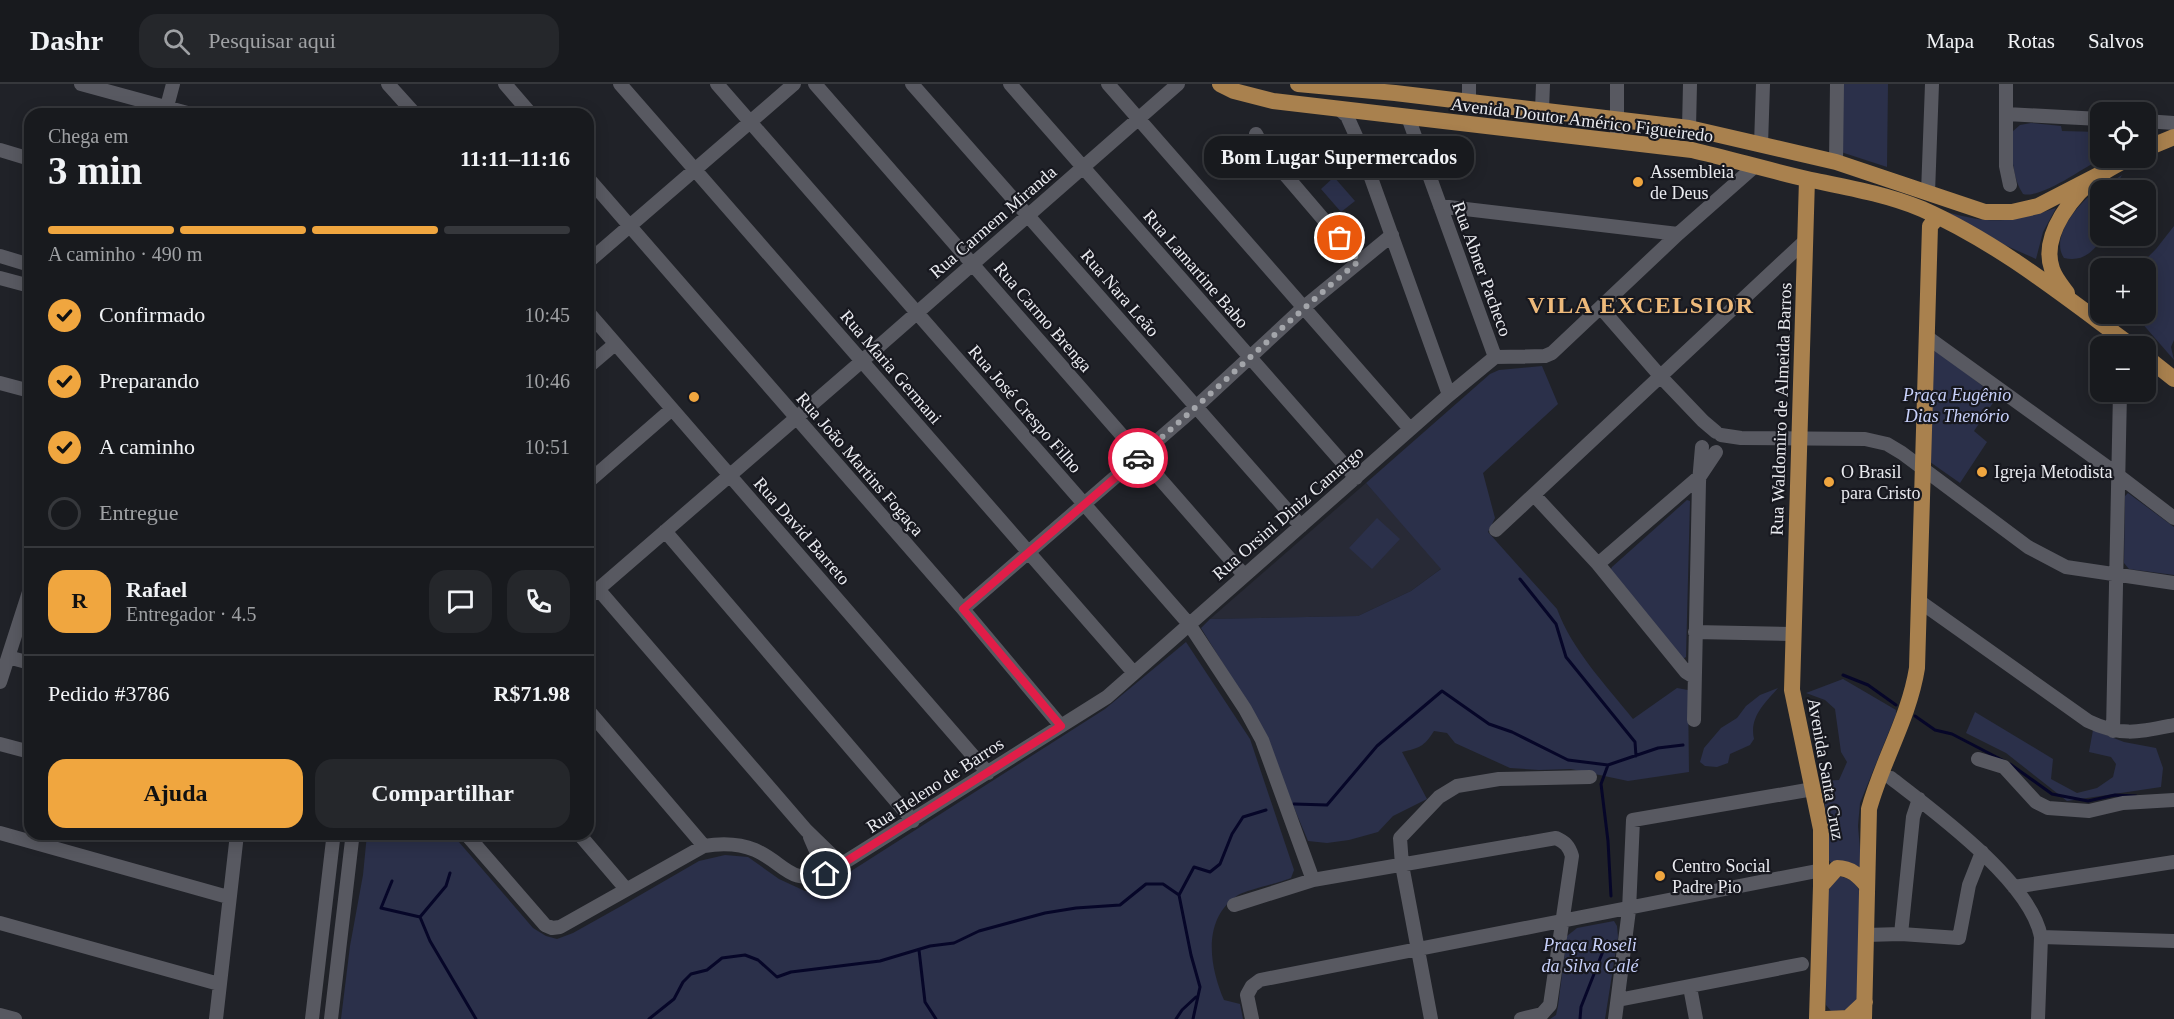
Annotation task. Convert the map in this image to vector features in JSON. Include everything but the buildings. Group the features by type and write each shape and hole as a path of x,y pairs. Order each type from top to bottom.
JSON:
{"main road":[{"name":"Avenida Doutor Américo Figueiredo","path":"1220,84 1253,97 1351,106 1408,117 1692,150 1804,180 1881,196 1919,208 1978,238 2082,308 2115,336"},
{"name":"Avenida Doutor Américo Figueiredo","path":"1298,84 1351,106 1395,88 1469,102 1689,128 1836,162 1985,212 2012,212 2038,206 2098,176"},
{"path":"1720,135 1741,149 1754,167"},
{"path":"2156,144 2174,137"},
{"path":"2082,308 2067,294 2056,277 2050,260 2050,245 2063,213 2098,176 2112,168"},
{"path":"1804,180 1824,171 1839,170 1910,187"},
{"name":"Rua Waldomiro de Almeida Barros","path":"1793,634 1805,241 1804,180"},
{"name":"Avenida Santa Cruz","path":"1864,1019 1869,808 1885,778 1914,686 1917,668 1930,226 1938,217"},
{"path":"2156,365 2174,379"},
{"name":"Avenida Santa Cruz","path":"1793,634 1792,690 1821,829 1827,875 1819,953 1817,1019"},
{"path":"1827,875 1852,872 1867,886"},
{"path":"1817,1000 1820,1012 1826,1018 1831,1019"},
{"path":"1826,1018 1848,1018 1865,1002"}],"street":[{"path":"81,84 157,108"},
{"path":"167,108 173,84"},
{"path":"408,84 393,89 410,108"},
{"path":"505,84 526,108"},
{"name":"Rua Maria Germani","path":"620,84 1134,673"},
{"name":"Rua José Crespo Filho","path":"717,84 1189,624 1245,709 1262,740 1313,880"},
{"path":"594,257 794,84"},
{"name":"Rua Carmo Brenga","path":"815,84 1244,575"},
{"name":"Rua Nara Leão","path":"912,84 1301,526"},
{"name":"Rua Lamartine Babo","path":"1010,84 1356,478"},
{"path":"1108,84 1410,429"},
{"name":"Rua Carmem Miranda","path":"594,593 1178,84"},
{"path":"1469,84 1469,102"},
{"path":"1542,110 1543,84"},
{"path":"1617,84 1617,141"},
{"path":"1689,128 1690,84"},
{"path":"1761,145 1763,84"},
{"path":"1836,162 1837,84"},
{"path":"1928,193 1932,84"},
{"path":"2006,84 2006,166 2010,185"},
{"path":"1351,106 1392,235 1449,395"},
{"path":"2006,114 2090,118"},
{"name":"Rua Abner Pacheco","path":"1408,117 1495,357 1545,356 1552,353 1678,234 1754,167"},
{"path":"2156,122 2174,123"},
{"path":"1256,134 1265,151 1359,261"},
{"path":"0,150 24,157"},
{"name":"Rua João Martins Fogaça","path":"594,185 963,609 1061,726"},
{"path":"1440,206 1678,234"},
{"path":"963,609 1251,359 1303,308 1392,235"},
{"path":"1496,530 1805,241"},
{"path":"0,256 24,263"},
{"path":"1780,266 1790,263 1797,265 1804,275"},
{"path":"0,278 24,284"},
{"path":"1598,564 1700,476 1723,445 1719,434 1692,410 1661,377 1601,308"},
{"name":"Rua David Barreto","path":"594,319 988,773"},
{"path":"1927,336 2174,518"},
{"path":"594,362 615,344"},
{"name":"Rua Orsini Diniz Camargo","path":"1107,697 1410,429 1495,357"},
{"path":"1,386 24,390"},
{"path":"2113,731 2120,402"},
{"path":"594,477 672,409"},
{"path":"1692,410 1700,425 1702,442 1694,720"},
{"path":"1702,442 1710,431 1741,438 1865,439 1887,444 1922,466 2028,547 2066,567 2174,583"},
{"path":"1702,442 1706,452 1716,452"},
{"path":"1534,495 1598,564 1686,672 1694,676"},
{"path":"664,531 913,821"},
{"path":"594,595 806,830 842,865"},
{"path":"1919,601 2088,721 2113,731 2134,733 2174,725"},
{"path":"0,682 24,608"},
{"path":"1695,632 1793,634"},
{"path":"8,657 24,661"},
{"name":"Rua Heleno de Barros","path":"471,840 545,926 552,928 560,927 704,846 741,845 755,850 797,876 806,878 826,874 1107,697"},
{"path":"594,717 704,846"},
{"path":"0,744 24,750"},
{"path":"1978,759 2004,767 2036,802 2048,808 2089,811 2123,803 2174,800"},
{"path":"1431,1019 1402,865 1400,838 1438,797 1457,786 1499,778 1590,777"},
{"path":"1885,778 1919,799 1982,852 2014,887 2039,925 2041,937 2038,1019"},
{"path":"1615,1019 1629,910 1634,820 1813,789"},
{"path":"1901,934 1913,818 1919,799"},
{"path":"806,830 826,874"},
{"path":"0,833 24,840"},
{"path":"1234,905 1313,880 1550,837 1564,841 1572,856 1550,1005 1542,1014 1521,1019"},
{"path":"25,840 228,897"},
{"path":"216,1019 236,840"},
{"path":"312,1019 334,840"},
{"path":"337,840 346,846 350,840"},
{"path":"331,1019 352,840"},
{"path":"584,840 626,889"},
{"path":"1866,935 1901,934 1959,938 1969,885 1982,852"},
{"path":"2014,887 2174,862"},
{"path":"1252,1019 1247,995 1252,986 1260,980 1563,921 1827,875"},
{"path":"0,923 219,984"},
{"path":"2041,937 2174,941"},
{"path":"1618,1000 1802,964 1819,953"},
{"path":"1802,964 1818,970"},
{"path":"1690,987 1696,1019"},
{"path":"0,1015 15,1019"}],"shaded area":[{"path":"1366,483 1442,568 1411,591 1358,616 1210,619"}],"green space":[{"path":"1842,84 1888,84 1887,167 1841,152"},
{"path":"2031,123 2061,126 2062,131 2090,132 2090,165 2041,192 2023,194 2016,180 2012,156 2012,132 2020,125"},
{"path":"1334,177 1355,201 1341,212 1321,189"},
{"path":"2090,196 2090,246 2096,246 2086,255 2076,259 2064,258 2060,244 2061,236 2073,214"},
{"path":"2056,208 2043,232 2036,259 1989,238 1947,212 1977,219 2002,220"},
{"path":"2174,226 2174,340 2171,347 2174,360 2156,339 2156,336 2153,336 2143,324 2156,324 2156,258 2147,258"},
{"name":"Praça Eugênio Dias Thenório","path":"1936,350 1997,397 1974,431 1987,442 1960,483 1930,462 1933,352"},
{"path":"1542,366 1558,404 1483,473 1495,518 1488,532 1557,609 1571,639 1633,719 1677,688 1688,690 1689,772 1628,781 1571,769 1510,768 1455,743 1447,733 1434,731 1421,746 1402,752 1427,799 1393,816 1378,832 1327,843 1308,841 1261,725 1201,628 1210,619 1358,616 1411,591 1441,569 1366,483 1490,374 1499,370"},
{"path":"2128,493 2174,527 2174,575 2129,569 2124,563 2125,496"},
{"path":"1687,500 1690,501 1686,657 1683,659 1610,571"},
{"path":"1377,518 1400,539 1372,569 1349,548"},
{"path":"1186,642 1250,739 1294,870 1291,878 1238,895 1226,905 1214,930 1212,958 1219,986 1224,1000 1240,1004 1243,1019 341,1019 366,840 457,840 533,928 546,936 557,939 573,933 699,861 725,855 748,857 779,879 805,891 823,889 1105,709"},
{"path":"1843,679 1896,710 1860,803 1858,826 1862,872 1832,864 1828,859 1827,822 1822,781 1839,780 1847,762 1841,752 1835,709 1825,700 1806,693"},
{"path":"1778,688 1756,717 1754,739 1750,745 1730,754 1728,763 1717,767 1705,766 1700,762 1704,748 1721,728 1737,718 1746,706 1760,695"},
{"path":"1975,712 2053,759 2051,779 2077,793 2097,788 2113,777 2116,764 2111,757 2089,752 2093,730 2124,742 2156,748 2163,768 2161,787 2067,801 2006,753 1966,733"},
{"path":"1839,876 1853,882 1861,895 1859,1000 1851,1010 1831,1011 1826,1005 1826,893"},
{"name":"Praça Roseli da Silva Calé","path":"1614,921 1618,937 1605,1019 1550,1019 1556,1015 1558,1006 1567,936 1577,928"}],"waterway":[{"path":"1520,579 1556,624 1566,657 1635,742 1636,756"},
{"path":"1843,675 1868,685 1896,705"},
{"path":"1294,804 1327,805 1377,746 1442,691 1489,724 1512,732 1568,760 1608,765 1658,748 1683,745"},
{"path":"1915,716 1935,730 1952,734 2004,761"},
{"path":"2010,764 2052,794 2088,801 2115,795 2136,796"},
{"path":"1608,765 1601,784 1608,841 1611,896"},
{"path":"649,1019 674,999 683,982 691,974 707,970 722,958 745,955 758,960 777,977 791,972 880,961 930,946 954,943 979,931 1045,913 1120,905 1146,884 1163,884 1179,895 1194,867 1210,872 1220,864 1232,834 1243,817 1266,810"},
{"path":"450,873 446,886 420,917 430,941 476,1019"},
{"path":"392,881 381,908 420,917"},
{"path":"1179,895 1200,987 1193,1019"},
{"path":"1580,1019 1581,1007 1607,941"},
{"path":"919,950 925,1002 936,1019"},
{"path":"1176,1019 1196,997"}],"way so far":[{"path":"1138,458 1251,359 1303,308 1359,261 1340,238"}],"place":[{"name":"Assembleia de Deus","path":"1638,182"},
{"name":"Bom Lugar Supermercados","path":"1340,238"},
{"name":"ㅤ","path":"694,397"},
{"name":"Igreja Metodista","path":"1982,472"},
{"name":"O Brasil para Cristo","path":"1829,482"},
{"name":"Centro Social Padre Pio","path":"1660,876"}],"district":[{"name":"VILA EXCELSIOR","path":"1641,305"}],"route":[{"path":"826,874 1061,726 963,609 1138,458"}]}
